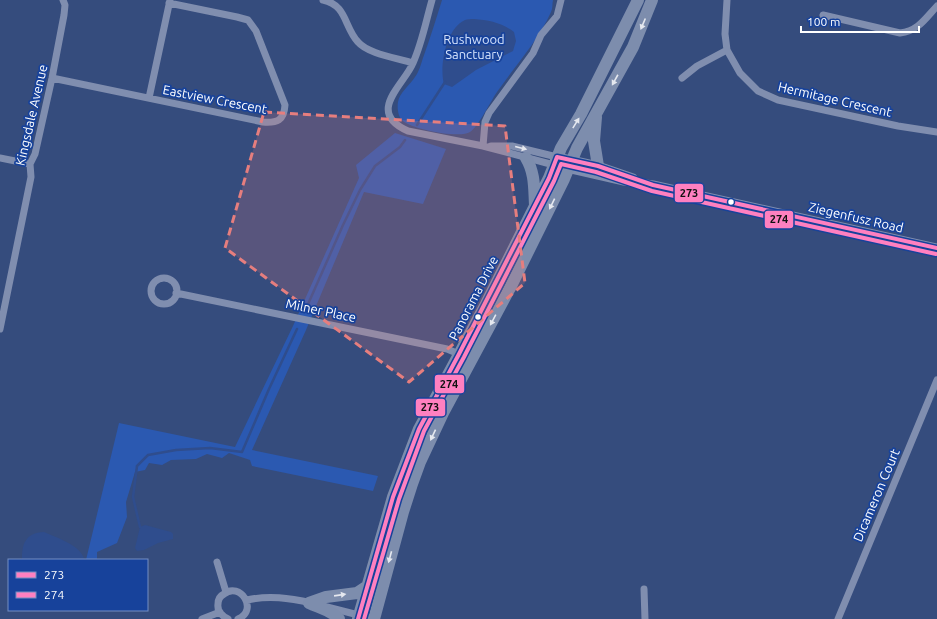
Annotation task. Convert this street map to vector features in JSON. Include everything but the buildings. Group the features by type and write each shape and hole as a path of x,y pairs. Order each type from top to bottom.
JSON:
{"main road":[{"name":"Panorama Drive","path":"359,617 383,531 402,472 419,429 535,206 549,178 561,148 581,114 638,0"},
{"name":"Panorama Drive","path":"374,619 403,512 420,462 443,413 511,286 596,112 632,47 652,0"},
{"path":"596,112 594,141 598,166"},
{"path":"526,158 531,166 533,175 535,206"},
{"path":"309,602 326,597 357,593 369,585"},
{"path":"309,602 320,608 333,612 339,619"}],"street":[{"name":"Kingsdale Avenue","path":"0,329 2,303 31,177 30,164 35,154 52,78 64,15 65,5 63,0"},
{"path":"323,0 334,4 340,10 355,38 367,49 413,63"},
{"path":"432,0 413,63 391,97 389,114 394,121 399,127 408,130 483,146 526,158 556,161"},
{"path":"483,146 485,122 489,113 533,53 541,35 557,16 561,0"},
{"name":"Hermitage Crescent","path":"727,0 725,34 727,50 740,73 758,91 778,100 898,126 937,132"},
{"name":"Eastview Crescent","path":"52,78 263,122 274,123 282,117 285,113 285,105 256,31 248,20 170,2"},
{"path":"149,98 170,2"},
{"path":"823,15 900,32 909,32 916,28 937,6"},
{"path":"682,78 697,66 727,50"},
{"path":"483,146 512,146 556,161"},
{"path":"0,158 30,164"},
{"name":"Ziegenfusz Road","path":"556,161 624,181 653,185 937,248"},
{"name":"Ziegenfusz Road","path":"570,164 598,166 653,185"},
{"name":"Milner Place","path":"176,293 447,349 459,354"},
{"name":"Dicameron Court","path":"838,619 937,380"},
{"path":"217,562 226,592"},
{"path":"644,589 645,619"},
{"path":"228,619 220,612 218,608 219,598 226,592 236,591 247,600 247,610 238,619"},
{"path":"247,600 261,597 275,597 309,602 359,617 374,619"},
{"path":"202,619 220,612"}],"highlighted area":[{"path":"264,112 505,126 525,283 409,382 225,248"}],"green space":[{"name":"Rushwood Sanctuary","path":"442,0 553,0 551,12 540,33 497,92 477,125 470,132 465,134 447,134 416,127 403,121 398,112 399,99 402,92 419,70"},
{"path":"395,133 446,149 423,204 364,192 306,330 252,450 378,476 373,491 252,466 250,460 229,453 222,458 207,454 196,459 171,460 162,465 149,463 145,470 135,472 126,502 127,517 117,543 97,552 97,559 86,559 119,423 235,447 293,326 359,178 356,165"}],"shaded area":[{"path":"474,19 495,22 514,32 516,41 513,51 476,70 452,87 444,84 442,68 443,58 449,39 458,24 466,20"},
{"path":"145,525 171,532 173,534 173,539 158,543 144,550 137,551 135,548 140,527"},
{"path":"44,532 73,546 82,554 84,559 22,559 26,540 38,533"}],"waterway":[{"path":"417,125 445,82"},
{"path":"305,311 360,190 375,166 400,147 405,140"},
{"path":"140,527 133,497 137,466 148,455 176,450 210,448 242,452 297,329"}],"transit line":[{"name":"273","path":"358,619 393,497 419,429 549,178 557,157 598,166 653,185 937,248"},
{"name":"274","path":"364,619 399,499 424,431 464,357 554,181 561,164 596,172 652,191 936,254"}]}
